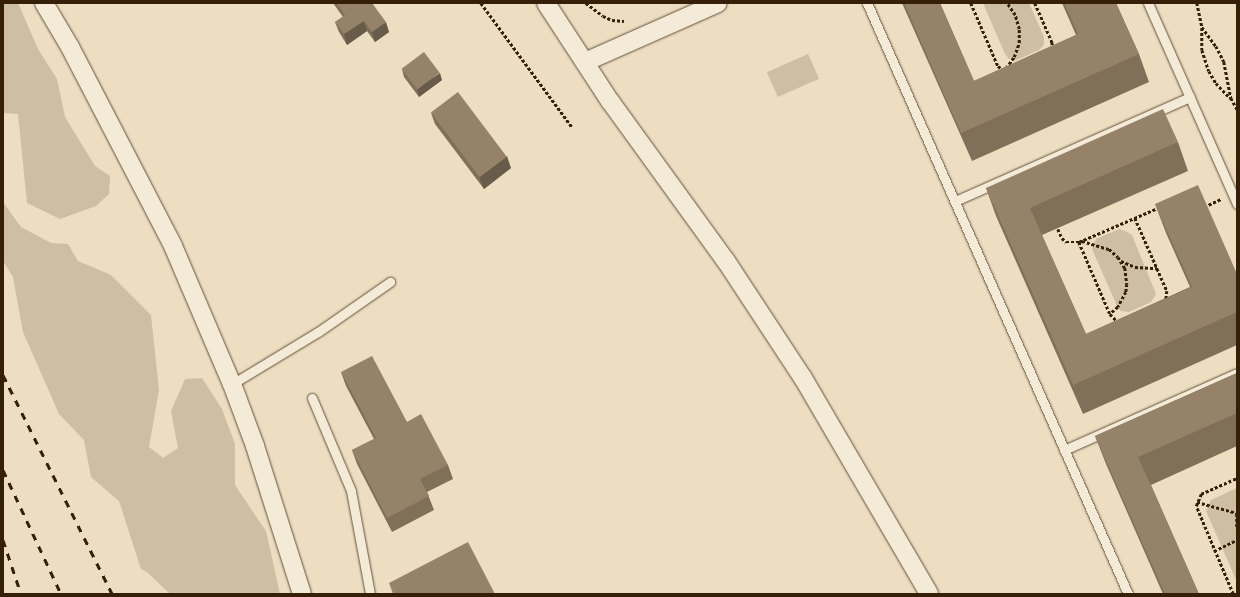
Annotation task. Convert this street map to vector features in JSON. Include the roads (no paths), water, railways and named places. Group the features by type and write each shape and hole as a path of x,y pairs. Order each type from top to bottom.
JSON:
{"street":[{"path":"44,3 70,47 174,246 232,384 255,446 302,594"},
{"path":"546,3 610,101 726,261 803,378 929,594"},
{"path":"585,62 718,3"}],"lane":[{"path":"867,3 1128,594"},
{"path":"1148,3 1237,204"},
{"path":"955,202 1190,97"},
{"path":"232,384 318,332 390,282"},
{"path":"1064,450 1237,373"},
{"path":"312,398 350,491 370,594"}],"railway":[{"path":"3,375 112,594"},
{"path":"3,470 61,594"},
{"path":"3,540 21,594"}]}
